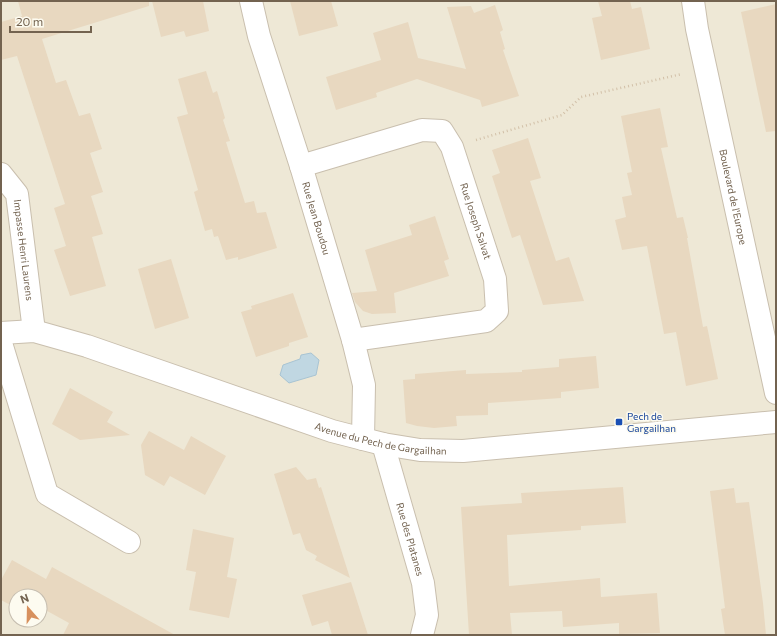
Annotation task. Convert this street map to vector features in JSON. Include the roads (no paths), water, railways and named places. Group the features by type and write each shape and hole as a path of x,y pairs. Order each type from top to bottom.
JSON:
{"street":[{"name":"Rue Jean Boudou","path":"251,1 259,36 302,166 353,340 364,385 373,442"},
{"name":"Boulevard de l'Europe","path":"693,1 697,28 776,393"},
{"name":"Rue Joseph Salvat","path":"302,166 422,130 442,132 452,147 495,279 497,311 486,321 353,340"},
{"name":"Impasse Henri Laurens","path":"1,174 17,194 34,331"},
{"name":"Avenue du Pech de Gargailhan","path":"1,333 34,331 86,346 332,431 373,442 420,450 464,451 776,422"},
{"path":"1,343 47,494 129,542"},
{"name":"Rue des Platanes","path":"373,442 423,583 427,615 422,635"}],"water":[{"path":"311,353 319,360 316,375 289,383 280,375 283,365 300,359 301,355"}],"place":[{"name":"Pech de Gargailhan","path":"619,422"}]}
